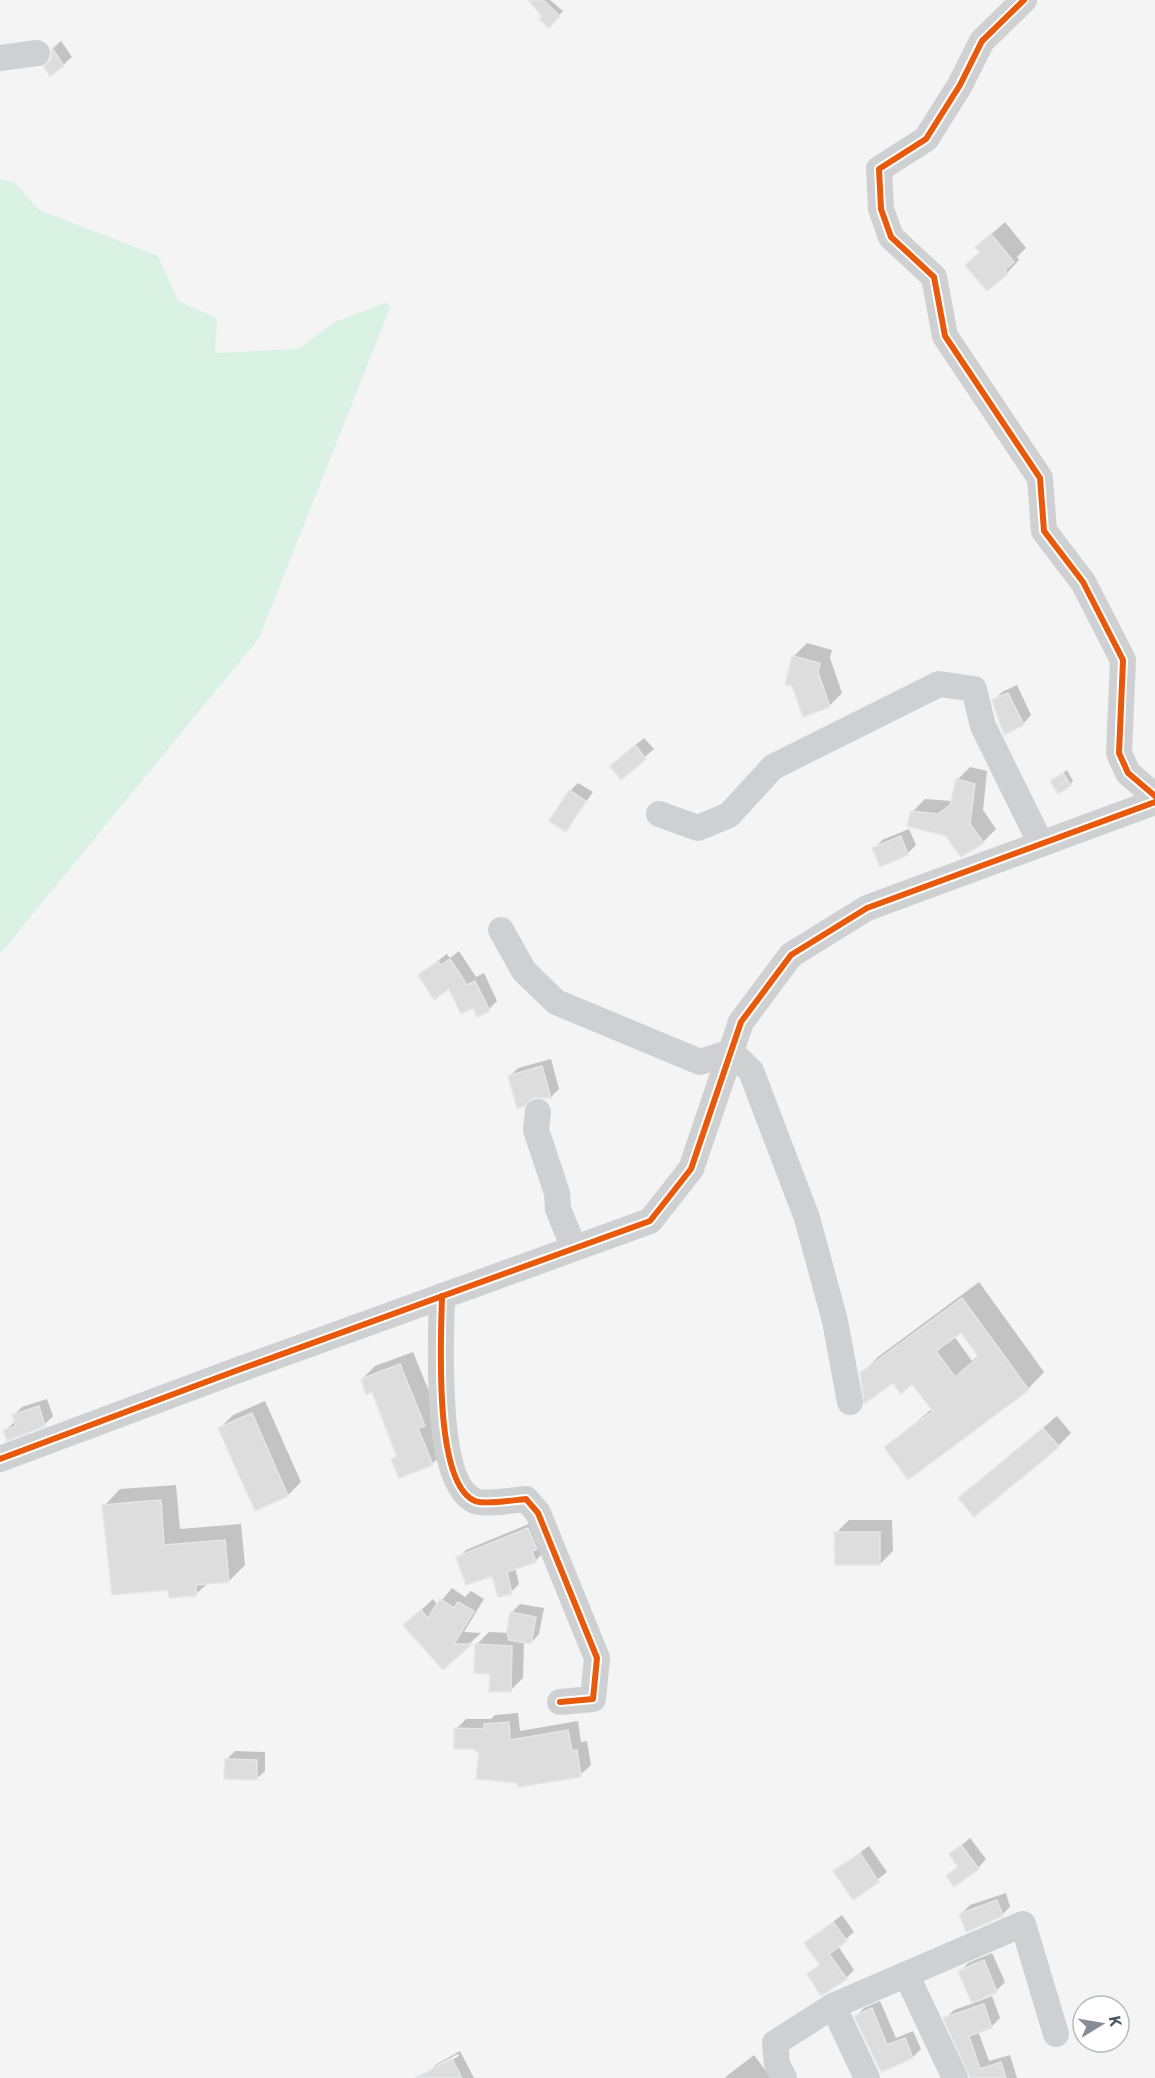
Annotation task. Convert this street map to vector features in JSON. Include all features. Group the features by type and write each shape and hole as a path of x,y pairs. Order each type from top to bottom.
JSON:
{"street":[{"path":"1024,0 982,41 960,85 926,139 879,169 880,209 891,237 934,277 945,336 1040,478 1044,531 1083,582 1123,660 1119,753 1128,773 1155,796"},
{"path":"0,58 37,53"},
{"path":"659,814 698,828 729,815 773,767 939,684 974,689 983,726 1041,844"},
{"path":"0,1459 650,1221 692,1169 741,1022 791,955 867,908 1155,802"},
{"path":"501,930 524,971 556,1002 700,1062 731,1052"},
{"path":"731,1052 750,1071 807,1218 835,1321 850,1402"},
{"path":"538,1112 536,1130 557,1193 558,1209 574,1248"},
{"path":"442,1296 440,1389 449,1453 459,1489 477,1502 526,1499 538,1513 597,1658 592,1699 560,1702"},
{"path":"784,2078 777,2064 775,2043 833,2006 1023,1924 1056,2034"},
{"path":"907,1976 955,2078"},
{"path":"833,2006 867,2078"}],"green space":[{"path":"0,180 14,182 39,210 158,256 178,301 217,318 215,353 298,349 335,322 387,302 390,308 259,638 0,954"}],"building":[{"path":"528,0 543,0 560,16 549,28 539,19 542,16"},
{"path":"52,48 64,66 50,76 43,66 51,59"},
{"path":"991,234 1014,262 1005,270 1008,274 987,291 965,265 980,252 975,247"},
{"path":"792,656 820,663 818,672 830,707 803,717 792,686 785,685"},
{"path":"1008,693 1024,725 1004,735 992,700"},
{"path":"635,745 646,759 621,780 610,766"},
{"path":"1063,773 1071,786 1058,794 1050,781"},
{"path":"956,779 975,784 970,824 984,843 961,857 946,836 907,826 911,811 938,814 950,805"},
{"path":"569,790 586,801 566,832 549,821"},
{"path":"901,836 908,855 880,867 872,848"},
{"path":"450,959 467,985 475,981 490,1011 477,1017 473,1008 461,1014 449,989 434,1000 418,975 438,961 441,965"},
{"path":"542,1066 551,1098 533,1098 525,1106 517,1108 508,1076"},
{"path":"962,1298 1029,1390 908,1480 884,1447 933,1411 912,1384 901,1394 893,1383 864,1404 860,1373","holes":["961,1333 979,1357 955,1377 936,1351"]},
{"path":"400,1364 425,1426 418,1428 433,1465 399,1478 391,1459 397,1457 372,1392 366,1395 361,1379"},
{"path":"39,1406 45,1426 7,1441 3,1430 16,1426 12,1415"},
{"path":"252,1413 288,1496 255,1511 218,1428"},
{"path":"1043,1428 1059,1447 974,1517 958,1498"},
{"path":"161,1500 164,1545 225,1540 229,1582 196,1585 196,1596 169,1598 168,1590 112,1595 102,1505"},
{"path":"528,1528 537,1549 532,1551 536,1562 507,1572 512,1594 498,1597 492,1576 466,1585 456,1557"},
{"path":"834,1532 880,1532 880,1565 835,1565"},
{"path":"440,1599 454,1608 458,1602 474,1611 454,1644 472,1644 443,1670 403,1625 421,1610 428,1618"},
{"path":"510,1612 536,1617 531,1644 509,1640 507,1631"},
{"path":"475,1644 512,1646 511,1692 489,1692 490,1674 474,1673"},
{"path":"509,1722 510,1740 568,1730 572,1751 577,1750 581,1777 518,1787 517,1783 476,1779 479,1752 475,1752 475,1749 454,1749 454,1728 484,1729 484,1724"},
{"path":"225,1759 257,1760 257,1780 224,1779"},
{"path":"961,1845 979,1869 954,1887 946,1876 958,1867 949,1854"},
{"path":"860,1853 879,1882 853,1900 833,1871"},
{"path":"997,1900 1003,1916 966,1932 959,1914"},
{"path":"833,1922 847,1941 829,1954 847,1979 821,1996 807,1974 820,1965 804,1943"},
{"path":"984,1960 997,1992 972,2003 958,1971"},
{"path":"984,2004 992,2028 969,2036 980,2069 1001,2062 1006,2078 970,2078 943,2018"},
{"path":"872,2008 887,2045 905,2038 913,2058 881,2072 854,2016"},
{"path":"452,2059 462,2078 415,2078"}],"cycle path":[{"path":"1024,0 982,41 960,85 926,139 879,169 881,209 891,237 934,277 945,336 1040,478 1044,531 1083,582 1123,660 1119,753 1128,773 1155,796"},
{"path":"0,1459 650,1221 691,1169 741,1022 791,955 867,908 1155,802"},
{"path":"442,1296 442,1407 452,1467 461,1489 475,1501 480,1502 526,1499 538,1513 597,1658 593,1699 560,1702"}]}
